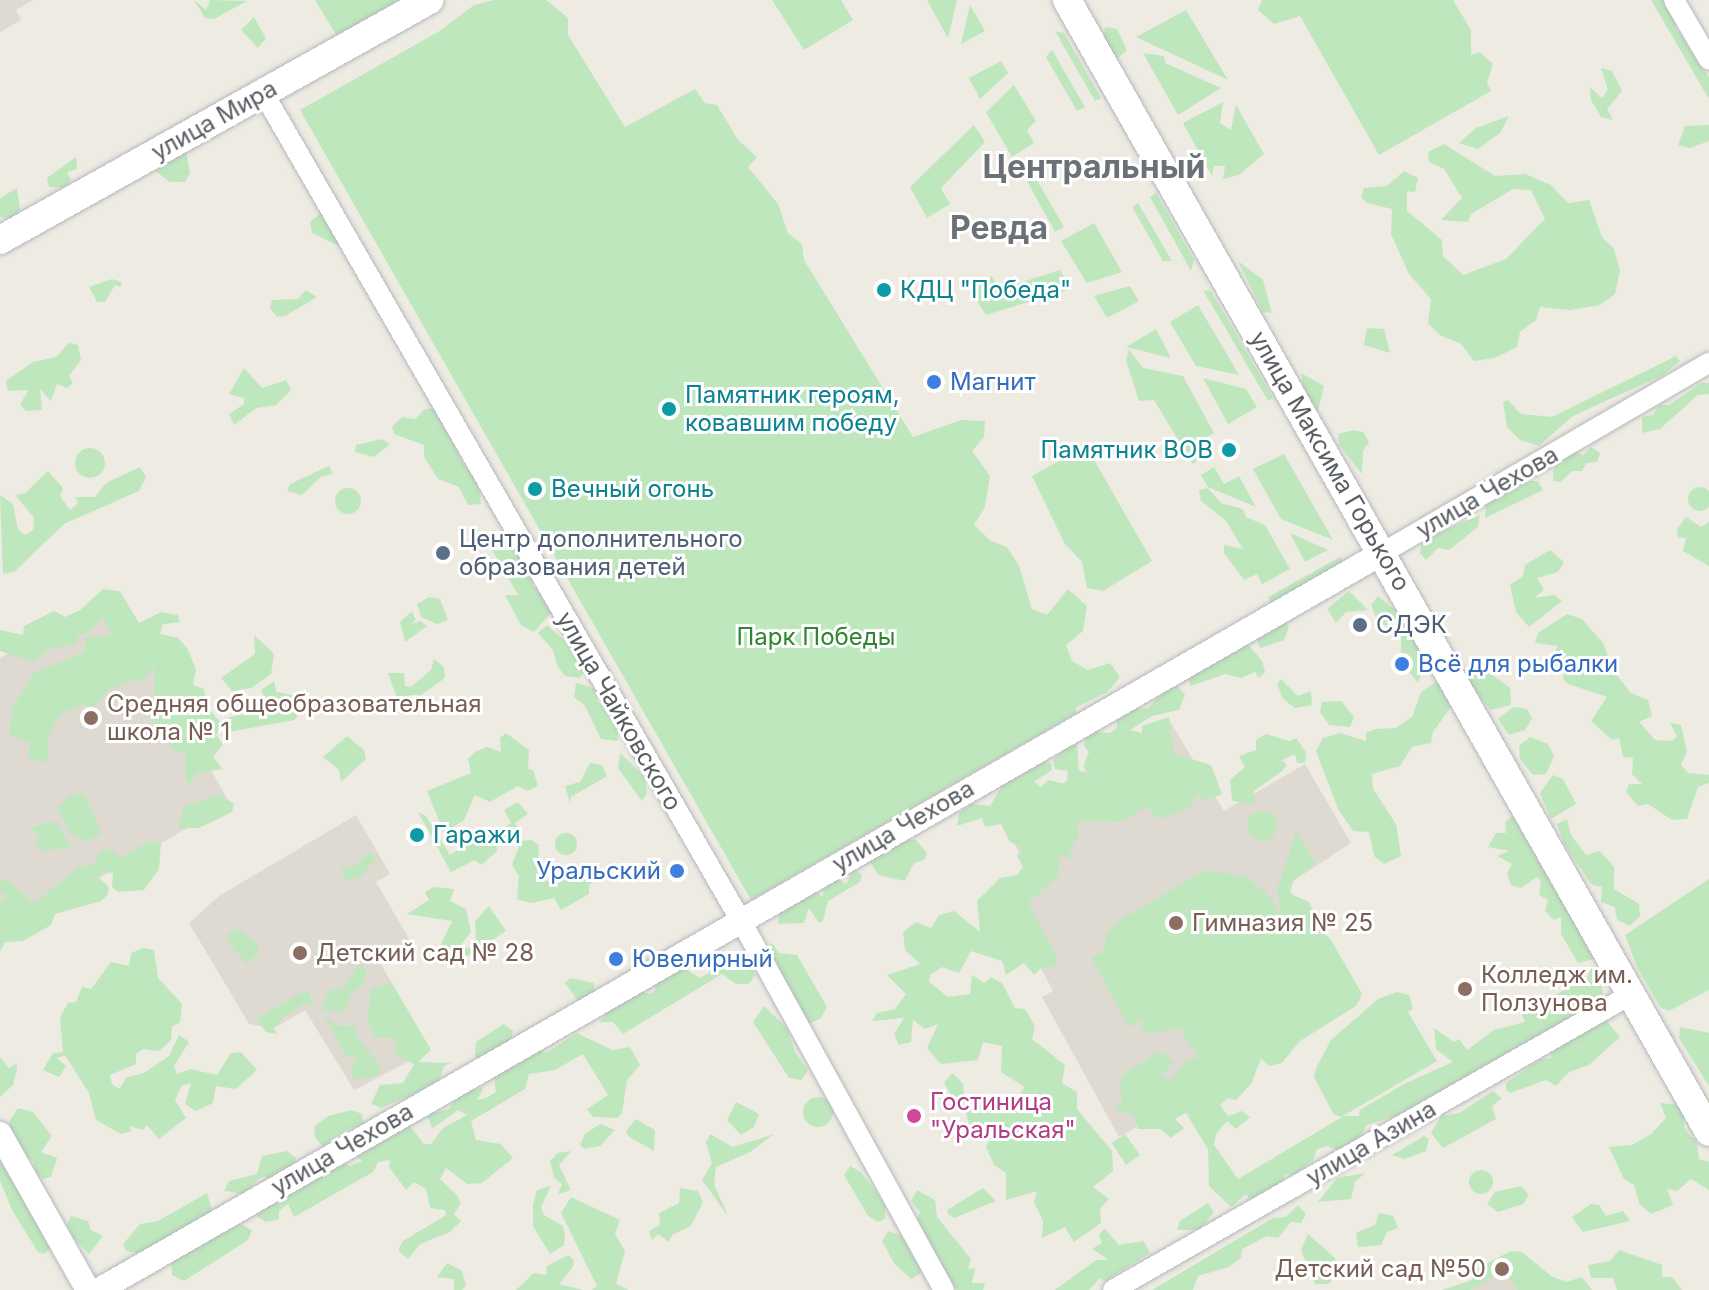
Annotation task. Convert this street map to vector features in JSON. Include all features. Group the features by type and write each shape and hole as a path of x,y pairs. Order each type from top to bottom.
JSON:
{"main road":[{"name":"улица Мира","path":"0,240 429,0"},
{"name":"улица Максима Горького","path":"1067,0 1709,1132"}],"street":[{"path":"1674,0 1709,60"},
{"name":"улица Чайковского","path":"264,94 740,919 944,1290"},
{"name":"улица Чехова","path":"99,1290 1709,363"},
{"name":"улица Азина","path":"1113,1290 1630,995"},
{"path":"0,1134 88,1290"}],"shaded area":[{"path":"0,0 33,0 16,10 21,20 0,32"},
{"name":"Средняя общеобразовательная школа № 1","path":"113,595 230,804 0,934 0,658"},
{"name":"Гимназия № 25","path":"1171,723 1224,811 1305,764 1351,843 1287,885 1302,911 1308,908 1359,998 1119,1137 1042,997 1053,991 1041,968 1055,959 1017,890 1034,879 1000,818"},
{"name":"Детский сад № 28","path":"356,815 390,874 376,882 412,944 380,963 431,1050 354,1090 305,1010 274,1028 249,1024 189,923 219,896"},
{"name":"Детский сад №50","path":"1508,1258 1525,1290 1455,1290"}],"green space":[{"path":"194,0 206,10 210,0 247,1 214,19 205,18"},
{"path":"315,0 414,0 338,38"},
{"name":"Парк Победы","path":"494,0 546,0 568,18 568,35 625,127 695,89 705,103 717,105 738,140 757,157 748,167 778,204 788,233 802,244 804,260 913,437 961,420 985,421 984,437 972,451 990,476 985,507 974,525 991,541 1007,547 1019,566 1032,609 1047,615 1068,589 1087,606 1083,631 1066,645 1072,661 1088,670 1110,663 1120,677 1107,692 1075,708 1077,713 751,900 300,110 438,32 474,5"},
{"path":"772,0 841,0 853,20 804,50"},
{"path":"927,0 957,0 948,38"},
{"path":"1262,0 1453,0 1471,30 1471,55 1480,52 1493,64 1487,83 1491,91 1379,155 1300,16 1274,24 1258,10"},
{"path":"1651,0 1665,0 1679,20 1675,27 1709,77 1709,99"},
{"path":"970,5 985,31 961,44"},
{"path":"1186,10 1228,80 1136,37"},
{"path":"254,17 266,38 258,48 241,30"},
{"path":"1105,27 1117,29 1127,50 1117,59 1103,40"},
{"path":"1055,31 1064,33 1101,98 1095,101"},
{"path":"1052,50 1085,107 1077,111 1046,57"},
{"path":"1143,53 1164,56 1165,63 1221,88 1178,115"},
{"path":"1001,61 1008,73 980,99 969,78"},
{"path":"1601,68 1612,71 1622,91 1607,109 1613,120 1601,117 1591,100 1590,87 1602,98 1608,90"},
{"path":"1014,85 1036,121 1027,130 1034,143 1012,157 986,112"},
{"path":"1223,102 1220,123 1231,130 1236,105 1264,154 1239,175 1223,179 1225,166 1214,166 1212,176 1183,123"},
{"path":"1509,116 1500,133 1478,149 1459,143 1476,128"},
{"path":"974,125 985,142 941,188 950,204 927,218 910,187"},
{"path":"1709,125 1709,141 1690,148 1678,145 1685,126"},
{"path":"1444,144 1495,176 1525,174 1551,185 1568,203 1589,200 1602,237 1614,249 1620,271 1615,294 1600,305 1570,310 1540,307 1536,320 1520,332 1517,347 1495,358 1474,361 1461,344 1440,335 1428,323 1431,299 1409,274 1391,234 1392,209 1367,203 1361,198 1364,188 1387,186 1404,171 1418,178 1415,192 1407,191 1407,211 1442,240 1443,256 1463,275 1506,259 1545,219 1531,190 1513,189 1471,214 1468,222 1441,220 1462,198 1444,169 1429,162 1428,152"},
{"path":"186,151 190,173 185,182 170,182 153,169"},
{"path":"76,157 77,169 67,172 71,180 64,188 49,187 47,178"},
{"path":"1026,161 1064,227 1055,232 1018,165"},
{"path":"17,188 20,210 13,219 0,217 0,198"},
{"path":"1156,193 1194,260 1191,271 1150,197"},
{"path":"1138,203 1172,261 1163,261 1132,207"},
{"path":"322,212 342,243 339,246 312,233 310,222"},
{"path":"1094,223 1122,272 1087,283 1061,241"},
{"path":"1238,261 1263,280 1272,313 1263,312"},
{"path":"1060,270 1071,289 986,315 969,288 991,276 1000,289"},
{"path":"112,279 122,282 120,287 115,285 105,302 97,302 89,287"},
{"path":"1130,286 1139,301 1107,318 1094,296"},
{"path":"306,290 317,297 285,316 277,317 270,308 272,300 298,299"},
{"path":"1203,290 1211,291 1273,398 1268,401"},
{"path":"1198,305 1239,375 1196,366 1170,322"},
{"path":"1367,328 1384,329 1390,353 1364,345"},
{"path":"1156,329 1171,358 1126,347"},
{"path":"69,343 78,345 81,360 69,376 73,383 67,388 57,384 51,401 40,389 42,410 26,411 20,404 29,390 8,391 6,381 33,362 56,357"},
{"path":"1129,349 1143,368 1183,376 1214,433 1198,442 1206,456 1193,464 1154,400 1139,401 1126,360"},
{"path":"1676,356 1680,361 1663,375 1573,416 1539,446 1520,440 1507,427 1503,402 1508,400 1521,414 1552,417"},
{"path":"244,368 262,388 286,380 291,390 276,405 256,408 234,425 229,414 244,404 244,398 229,394"},
{"path":"1301,373 1324,386 1318,411 1305,396"},
{"path":"1203,378 1246,389 1257,407 1228,424"},
{"path":"1701,383 1709,383 1709,394 1698,395 1660,429 1642,433 1642,417 1653,415 1659,405 1669,405"},
{"path":"437,408 462,462 478,481 481,504 468,505 459,487 438,479 424,457 424,445 394,434 392,427 402,417 415,419 425,409"},
{"path":"1354,430 1363,432 1369,442 1363,451 1362,474 1339,445 1338,434"},
{"path":"382,439 390,444 374,457 355,452 356,445"},
{"path":"1086,446 1152,561 1103,591 1087,588 1082,562 1065,544 1032,476"},
{"path":"1591,447 1600,453 1597,462 1586,463 1582,471 1572,471 1561,482 1553,481 1554,461 1573,450 1583,455"},
{"path":"90,448 101,452 105,463 101,474 90,478 79,474 75,463 79,452"},
{"path":"1284,454 1333,540 1281,519 1253,469"},
{"path":"329,466 333,474 322,476 302,495 287,491 290,484"},
{"path":"140,467 146,477 139,491 64,524 14,572 3,574 0,495 13,504 18,530 25,535 33,530 34,518 15,495 25,493 48,471 63,488 60,496 70,510 78,503 75,497 95,497 106,483"},
{"path":"1214,467 1224,484 1239,476 1256,507 1208,487 1201,475"},
{"path":"1524,481 1538,481 1543,490 1485,518 1486,504"},
{"path":"1700,487 1711,494 1712,499 1705,510 1700,511 1689,504 1688,499 1695,488"},
{"path":"348,488 357,492 361,501 357,510 348,514 339,510 335,501 339,492"},
{"path":"1208,488 1221,503 1243,509 1246,517 1265,525 1290,569 1262,584 1257,574 1244,580 1224,553 1224,545 1243,549 1226,521 1201,501 1199,490"},
{"path":"1480,515 1478,527 1449,550 1438,548 1426,560 1420,553 1422,539"},
{"path":"1686,517 1701,527 1709,522 1709,566 1683,551 1686,538 1678,537 1677,529"},
{"path":"495,530 527,556 532,585 550,604 551,613 534,632 521,625 505,595 518,595 491,548 488,535"},
{"path":"1290,533 1328,550 1305,562"},
{"path":"1550,550 1564,562 1558,572 1537,578 1544,590 1534,598 1554,595 1562,601 1529,627 1516,612 1510,585 1523,576 1525,565"},
{"path":"1340,557 1344,563 1272,604 1268,597"},
{"path":"103,589 120,591 139,623 161,612 178,615 180,622 163,624 160,634 178,638 187,648 196,669 193,685 204,689 208,708 222,724 216,735 223,744 213,757 223,769 196,773 190,784 185,781 185,752 171,749 171,738 159,735 148,713 155,703 154,667 141,682 132,680 107,691 91,711 85,704 60,714 48,736 47,763 28,758 30,743 9,735 13,707 34,673 84,652 86,637 112,636 102,616 91,632 78,635 77,644 50,649 34,662 0,651 0,630 23,635 24,626 54,611 65,617 80,610"},
{"path":"1349,591 1368,610 1346,612 1336,623 1327,609"},
{"path":"1378,596 1400,614 1426,659 1418,683 1401,661 1401,636 1377,620 1371,605"},
{"path":"429,597 440,599 448,620 437,624 421,617 417,604"},
{"path":"412,611 416,620 411,624 420,621 427,626 405,642 400,622"},
{"path":"1567,614 1582,619 1603,643 1614,672 1631,693 1648,700 1652,716 1639,722 1655,740 1672,741 1677,736 1670,723 1681,725 1687,752 1681,765 1688,773 1709,775 1709,783 1698,787 1687,819 1672,820 1648,804 1638,806 1626,792 1629,784 1642,784 1632,774 1633,758 1623,757 1619,738 1612,740 1591,721 1607,697 1568,684 1563,679 1565,666 1553,655 1558,646 1535,643 1538,633"},
{"path":"1282,618 1289,627 1284,640 1260,648 1255,635"},
{"path":"547,625 586,659 589,665 580,678 565,676 557,665 553,650 538,633"},
{"path":"254,635 274,654 271,674 251,688 232,691 221,678 255,654"},
{"path":"1246,642 1262,661 1265,672 1259,678 1255,672 1241,678 1225,674 1191,686 1187,678"},
{"path":"434,659 444,667 445,678 421,695 410,695 404,704 398,701 388,673 404,673 405,686 411,687 431,670"},
{"path":"1470,668 1484,669 1510,688 1511,705 1491,710 1474,691 1466,673"},
{"path":"1442,678 1453,704 1433,732 1431,743 1412,747 1400,766 1372,774 1373,789 1396,824 1401,856 1384,864 1374,856 1369,832 1353,831 1338,809 1316,751 1323,738 1340,733 1366,741 1366,733 1375,729 1396,728 1412,717 1421,692"},
{"path":"1281,679 1298,696 1311,691 1312,705 1295,708 1283,699 1277,684"},
{"path":"274,681 276,692 297,696 300,710 295,720 228,732 228,718 268,704 261,690"},
{"path":"1173,682 1185,694 1179,710 1152,716 1130,730 1142,733 1142,726 1169,717 1174,754 1211,765 1222,794 1203,801 1199,794 1189,807 1160,819 1146,807 1120,822 1077,821 1079,837 1069,849 1075,860 1060,854 1058,876 1028,903 1057,957 1054,967 1041,968 1034,975 1024,963 1006,975 1002,961 971,951 959,973 942,967 930,975 929,982 948,997 970,994 972,975 984,983 991,977 1002,983 1015,1008 1025,1009 1035,1026 1032,1039 1065,1065 1062,1083 1077,1092 1077,1109 1112,1151 1113,1171 1093,1187 1109,1199 1100,1209 1101,1223 1074,1242 1065,1227 1042,1238 1043,1221 1034,1202 1037,1191 1006,1200 1006,1173 994,1165 986,1147 993,1134 987,1126 970,1128 962,1099 954,1102 944,1082 953,1073 963,1084 964,1094 978,1103 1002,1110 1012,1104 1025,1087 1001,1072 1002,1046 983,1042 978,1060 941,1064 927,1048 938,1024 925,1029 913,1020 911,1042 899,1045 894,1034 904,1018 872,1021 877,1013 895,1009 906,994 887,975 920,964 905,950 903,932 916,922 931,928 939,915 954,911 980,932 977,901 1000,878 1017,875 1023,867 1017,856 1023,849 1010,842 1001,824 985,827 982,818 957,826 959,813 972,804 990,806 1004,782 1042,762 1051,763 1052,770 1034,782 1041,787 1048,780 1066,784 1068,771 1055,769 1053,760 1070,744 1077,745 1079,770 1094,779 1083,767 1089,752 1084,746 1087,731 1110,733 1117,728 1116,710 1148,708"},
{"path":"576,683 600,690 597,701 618,719 618,741 601,739 585,706 574,697"},
{"path":"1341,701 1354,717 1350,727 1329,725 1320,712 1322,702"},
{"path":"1513,707 1527,709 1532,718 1525,730 1509,735 1498,719"},
{"path":"506,733 529,750 528,769 533,770 538,786 527,791 518,786 490,802 475,795 464,820 444,833 427,791 471,773 468,759 475,752 487,747 501,752 500,738"},
{"path":"1266,734 1289,741 1296,738 1306,752 1305,763 1297,763 1295,754 1282,760 1287,765 1282,771 1254,791 1254,804 1232,801 1230,780 1245,767 1239,756 1256,750 1256,740"},
{"path":"347,736 364,750 366,759 341,782 339,770 323,757"},
{"path":"1530,737 1548,744 1554,756 1546,774 1533,775 1520,759 1519,746"},
{"path":"620,753 645,777 647,794 642,801 618,768"},
{"path":"590,763 602,765 607,776 571,797 570,803 565,786 580,782"},
{"path":"1553,775 1563,779 1576,804 1551,819 1540,793"},
{"path":"84,793 101,833 87,842 72,835 57,809 71,795"},
{"path":"220,794 234,804 232,812 199,828 179,828 183,807"},
{"path":"518,802 528,814 515,823 520,833 506,847 502,830 511,823 504,810"},
{"path":"1262,811 1273,815 1277,826 1273,837 1262,841 1251,837 1247,826 1251,815"},
{"path":"418,812 426,816 450,855 486,831 495,832 497,851 481,865 475,860 451,872"},
{"path":"1512,816 1598,948 1594,959 1578,963 1561,934 1561,917 1554,920 1545,911 1548,900 1539,895 1541,881 1537,877 1521,888 1511,885 1507,873 1512,864 1497,856 1509,851 1488,847 1496,833 1506,833 1505,822"},
{"path":"1567,819 1571,835 1586,855 1600,851 1614,867 1614,889 1639,904 1640,916 1630,926 1617,920 1615,907 1601,902 1602,887 1592,885 1564,844 1557,824"},
{"path":"48,822 57,823 71,848 41,851 35,844 40,836 30,828"},
{"path":"1296,832 1316,863 1294,880 1289,893 1309,902 1313,911 1309,926 1330,938 1362,994 1356,1006 1300,1041 1282,1063 1269,1066 1261,1059 1251,1084 1236,1100 1228,1098 1220,1105 1228,1116 1242,1111 1250,1117 1236,1129 1227,1121 1216,1134 1214,1145 1238,1179 1342,1117 1334,1115 1314,1077 1316,1068 1331,1040 1378,999 1397,992 1409,995 1413,1009 1408,1012 1437,1061 1343,1116 1359,1116 1360,1110 1404,1084 1453,1062 1436,1049 1434,1028 1454,1042 1459,1039 1467,1050 1494,1030 1525,1022 1520,1009 1525,1003 1547,999 1587,979 1591,967 1599,971 1604,999 1412,1111 1367,1125 1358,1142 1339,1151 1327,1146 1317,1149 1313,1160 1294,1175 1285,1174 1281,1185 1252,1202 1246,1194 1231,1207 1209,1186 1208,1149 1186,1113 1175,1119 1184,1128 1171,1138 1160,1129 1138,1129 1133,1114 1120,1112 1116,1106 1123,1101 1119,1084 1124,1074 1156,1053 1166,1054 1173,1063 1161,1075 1171,1080 1187,1060 1198,1058 1180,1028 1150,1034 1140,1027 1143,1019 1129,1027 1091,958 1104,951 1107,933 1122,919 1206,870 1247,877 1269,896 1283,919 1277,890"},
{"path":"562,833 570,833 577,844 570,855 562,855 555,848 555,840"},
{"path":"531,840 539,845 537,873 554,886 567,877 567,866 586,863 591,867 598,878 589,885 589,894 561,910 554,898 531,903 517,899 519,876 512,865 521,841"},
{"path":"903,840 916,840 927,853 924,860 914,863 905,881 878,875 868,858"},
{"path":"150,841 161,843 159,869 144,890 118,892 112,887 113,873 105,872 98,877 109,887 108,894 101,901 55,914 51,925 23,941 5,942 0,952 0,901 7,896 0,892 0,883 5,878 34,903 79,867 94,864 101,851 112,850 120,858"},
{"path":"370,852 377,858 361,877 346,881 341,868 353,867"},
{"path":"853,870 862,874 860,882 828,901 823,921 819,923 809,908 804,923 778,924 779,912 815,891 823,897 824,885 837,879 846,884"},
{"path":"1709,879 1709,990 1669,1011 1661,1008 1638,969 1625,935"},
{"path":"434,887 454,889 450,901 466,909 471,932 461,945 471,949 476,943 475,921 489,906 506,931 457,963 439,948 452,921 407,914 429,900 425,892"},
{"path":"236,929 257,942 259,953 246,964 230,944 227,935"},
{"path":"772,943 779,953 797,955 827,1007 820,1019 806,1025 776,974 777,962 764,950"},
{"path":"143,948 154,950 158,978 182,1004 180,1022 172,1027 171,1040 159,1051 143,1049 136,1054 136,1064 110,1075 112,1084 119,1089 127,1077 144,1073 169,1056 179,1035 189,1042 174,1066 177,1074 190,1069 217,1075 231,1053 241,1052 257,1070 236,1089 216,1086 213,1103 196,1111 185,1104 191,1083 181,1086 175,1100 186,1118 159,1139 147,1125 143,1130 130,1126 131,1131 121,1134 96,1120 89,1093 65,1055 57,1058 66,1066 59,1077 43,1070 53,1053 63,1052 60,1017 68,1003 76,1002 82,987 91,989 111,962 129,966 131,953"},
{"path":"739,955 750,960 755,975 749,984 736,984 722,974 623,1034 613,1022 600,1022 612,1006 637,991 651,994 656,989 652,983 668,971 687,970 700,978"},
{"path":"358,965 365,967 365,983 350,995 347,1011 321,1010 329,990 343,989"},
{"path":"570,978 594,983 594,991 582,1006 565,983"},
{"path":"393,985 431,1050 418,1062 451,1063 444,1066 438,1084 381,1108 371,1104 380,1085 403,1083 414,1064 397,1056 394,1038 375,1038 367,1020 371,989"},
{"path":"307,989 314,1005 303,1004 283,1018 274,1028 277,1034 266,1032 256,1019"},
{"path":"764,1006 787,1028 795,1052 808,1070 802,1080 789,1078 753,1022"},
{"path":"323,1014 337,1026 357,1026 355,1034 381,1067 377,1076 355,1080 351,1072 356,1056 347,1058"},
{"path":"1605,1019 1620,1037 1589,1065 1569,1072 1556,1086 1546,1080 1510,1093 1506,1090 1506,1083 1541,1059 1551,1058 1551,1048"},
{"path":"504,1024 513,1031 512,1038 489,1060 475,1057 476,1042"},
{"path":"1680,1027 1709,1033 1709,1086 1679,1038"},
{"path":"577,1033 612,1050 630,1047 640,1065 627,1080 622,1113 618,1118 593,1117 587,1109 608,1095 583,1054 555,1070 529,1074 525,1089 471,1121 476,1140 501,1144 513,1158 482,1183 467,1184 446,1168 440,1179 461,1203 454,1214 461,1221 450,1232 420,1244 408,1259 398,1250 403,1241 446,1215 445,1210 430,1208 426,1189 414,1182 406,1190 389,1167 390,1160 378,1162 373,1172 294,1217 288,1204 279,1211 279,1219 266,1222 256,1216 269,1203 278,1204 292,1187 297,1192 303,1183 344,1163 350,1166 362,1161 354,1154 409,1125 424,1144 431,1144 443,1128 467,1115 458,1110 432,1129 427,1114 449,1109 460,1094 484,1087 477,1100 486,1098 496,1092 494,1077 533,1048 546,1053"},
{"path":"0,1057 9,1068 17,1063 17,1069 13,1085 0,1097"},
{"path":"1493,1091 1502,1098 1492,1106 1496,1119 1443,1148 1431,1133 1441,1116 1459,1113"},
{"path":"818,1097 824,1098 832,1106 832,1118 824,1126 818,1127 812,1126 804,1118 803,1112 804,1106 812,1098"},
{"path":"736,1102 759,1114 754,1127 741,1135 727,1120"},
{"path":"1660,1103 1683,1105 1684,1128 1697,1143 1699,1159 1709,1162 1709,1190 1691,1179 1677,1191 1667,1189 1673,1205 1651,1214 1639,1203 1634,1185 1624,1179 1609,1147 1632,1145 1651,1134 1666,1118"},
{"path":"18,1108 33,1112 52,1136 41,1152 57,1158 51,1177 43,1179 35,1172 34,1162 23,1155 13,1137 9,1122"},
{"path":"352,1110 362,1114 364,1124 346,1130 326,1151 315,1137 314,1127 328,1116"},
{"path":"636,1119 655,1130 654,1151 628,1136 626,1131"},
{"path":"600,1124 615,1130 600,1146 584,1149 580,1145 585,1134"},
{"path":"710,1134 733,1147 774,1134 750,1152 716,1167 714,1184 728,1216 702,1180 712,1163 706,1143"},
{"path":"1125,1134 1140,1155 1126,1165 1112,1143"},
{"path":"1424,1136 1429,1139 1426,1151 1405,1159 1392,1155"},
{"path":"0,1145 54,1246 44,1254 38,1252 12,1210 0,1180"},
{"path":"287,1151 296,1158 293,1169 268,1184 265,1176 258,1179 245,1194 224,1191 229,1181 257,1174 262,1156"},
{"path":"571,1151 559,1165 571,1190 558,1194 562,1184 554,1178 550,1161 558,1153"},
{"path":"850,1166 861,1172 885,1205 885,1219 878,1222 868,1216 844,1175"},
{"path":"1481,1170 1492,1177 1493,1182 1486,1193 1481,1194 1470,1187 1469,1182 1476,1171"},
{"path":"1365,1173 1355,1182 1351,1199 1318,1202 1337,1178"},
{"path":"551,1186 541,1207 544,1215 563,1226 565,1237 564,1245 550,1254 533,1226 533,1205 537,1190"},
{"path":"1521,1186 1529,1195 1523,1204 1498,1212 1487,1204 1495,1192"},
{"path":"680,1188 698,1191 703,1202 691,1226 672,1235 669,1242 658,1234 652,1240 649,1231 660,1225 659,1213 679,1203"},
{"path":"983,1188 996,1201 954,1218 948,1214 947,1210"},
{"path":"917,1190 935,1200 937,1217 971,1259 968,1269 975,1268 972,1283 985,1283 983,1290 957,1290 948,1279 917,1220 920,1212 911,1201"},
{"path":"207,1193 212,1210 207,1216 143,1254 126,1251 123,1244 140,1224 158,1221"},
{"path":"571,1197 620,1220 615,1234 625,1251 616,1284 629,1290 592,1290 597,1286 561,1213"},
{"path":"1208,1203 1214,1212 1199,1230 1177,1230 1180,1221"},
{"path":"1591,1204 1599,1205 1606,1216 1623,1211 1630,1221 1583,1232 1572,1217"},
{"path":"1298,1205 1306,1214 1301,1223 1291,1222 1278,1238 1267,1236 1242,1249 1241,1258 1229,1267 1198,1276 1193,1290 1152,1290 1273,1218 1286,1217"},
{"path":"1379,1213 1393,1216 1398,1228 1387,1232 1381,1245 1358,1247 1356,1233 1375,1225"},
{"path":"71,1216 88,1221 91,1230 103,1236 89,1254 73,1237 67,1225"},
{"path":"240,1224 252,1230 248,1240 184,1281 172,1275 171,1260"},
{"path":"1104,1228 1119,1245 1144,1241 1150,1253 1105,1281 1100,1278 1089,1290 1055,1290 1096,1260 1109,1260 1092,1249 1102,1243 1099,1236"},
{"path":"888,1231 903,1236 922,1266 920,1274 911,1279 894,1263 882,1241"},
{"path":"1308,1234 1335,1258 1339,1272 1329,1284 1315,1284 1301,1250"},
{"path":"1619,1250 1662,1265 1662,1277 1672,1277 1682,1290 1617,1290 1613,1278 1591,1278 1588,1265 1610,1261"},
{"path":"1511,1251 1522,1252 1551,1276 1566,1282 1582,1277 1592,1290 1518,1290 1504,1271 1470,1290 1442,1290 1472,1280 1474,1270"},
{"path":"568,1255 574,1260 573,1267 559,1284 583,1290 516,1290 534,1273 546,1275 547,1266"},
{"path":"447,1263 462,1271 466,1286 462,1290 454,1290 454,1279 437,1277"}],"place":[{"name":"КДЦ \"Победа\"","path":"884,290"},
{"name":"Магнит","path":"934,382"},
{"name":"Памятник героям, ковавшим победу","path":"669,409"},
{"name":"Памятник ВОВ","path":"1229,450"},
{"name":"Вечный огонь","path":"535,489"},
{"name":"Центр дополнительного образования детей","path":"443,553"},
{"name":"СДЭК","path":"1360,625"},
{"name":"Всё для рыбалки","path":"1402,664"},
{"name":"Средняя общеобразовательная школа № 1","path":"91,718"},
{"name":"Гаражи","path":"417,835"},
{"name":"Уральский","path":"677,871"},
{"name":"Гимназия № 25","path":"1176,923"},
{"name":"Детский сад № 28","path":"300,953"},
{"name":"Ювелирный","path":"616,959"},
{"name":"Колледж им. Ползунова","path":"1465,989"},
{"name":"Гостиница \"Уральская\"","path":"914,1116"},
{"name":"Детский сад №50","path":"1502,1269"}],"district":[{"name":"Центральный","path":"1094,167"},
{"name":"Ревда","path":"999,228"}]}
